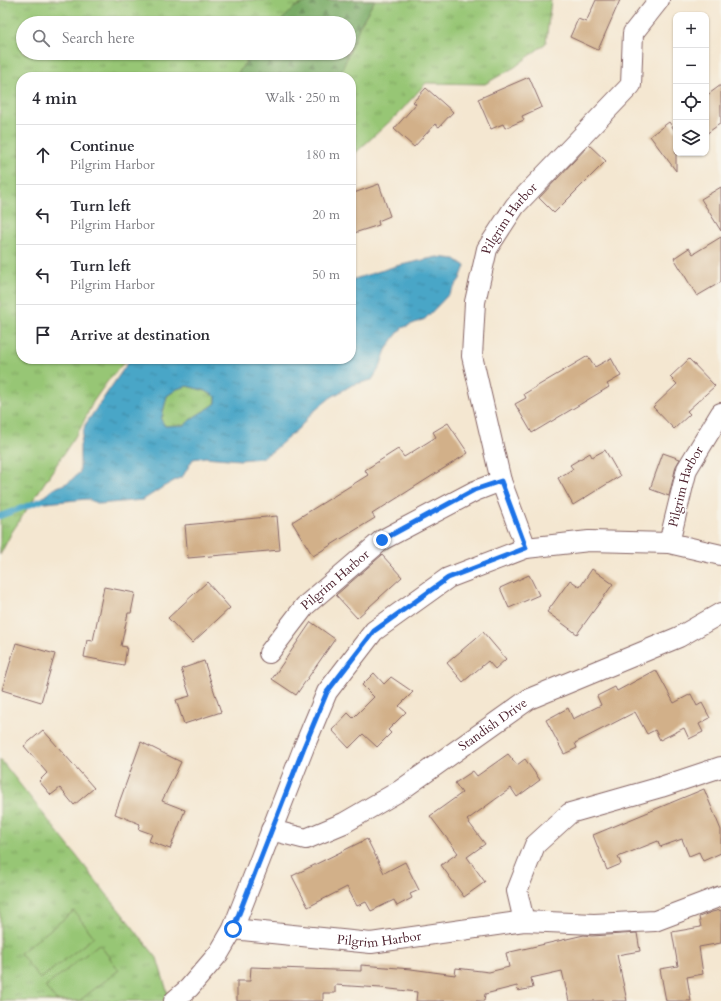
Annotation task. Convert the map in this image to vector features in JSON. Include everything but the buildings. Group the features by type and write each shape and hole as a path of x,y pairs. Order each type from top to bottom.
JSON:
{"street":[{"name":"Pilgrim Harbor","path":"526,548 501,481 472,356 475,302 487,249 515,206 631,85 633,33 659,0"},
{"name":"Pilgrim Harbor","path":"669,544 687,469 721,413"},
{"name":"Pilgrim Harbor","path":"269,653 305,606 382,540 474,490 501,481"},
{"name":"Pilgrim Harbor","path":"174,1001 189,988 219,953 233,929 327,692 374,631 448,578 526,548 589,541 669,544 721,555"},
{"name":"Standish Drive","path":"271,830 306,839 344,823 401,790 529,699 678,637 721,613"},
{"path":"524,921 517,891 535,845 570,813 661,787 721,767"},
{"name":"Pilgrim Harbor","path":"233,929 371,943 524,921 594,924 655,921 721,896"}],"green space":[{"path":"0,0 551,0 546,43 515,67 485,84 426,83 399,113 356,152 356,72 16,72 16,364 123,364 107,382 93,402 80,429 12,532 0,555"},
{"path":"312,0 375,0 360,25 356,35 356,16 286,16 295,7"},
{"path":"247,60 346,60 341,72 239,72"},
{"path":"187,386 206,391 216,397 216,403 185,425 165,426 161,420 167,396 177,389"},
{"path":"0,759 157,958 170,1001 0,1001"},
{"path":"74,911 94,937 40,979 20,953"},
{"path":"99,944 119,970 79,1001 57,1001 45,987"}],"water":[{"path":"437,257 455,259 465,266 460,279 450,293 425,319 402,328 386,350 380,367 372,380 352,385 330,398 312,413 300,427 273,451 261,458 240,460 205,457 193,459 183,476 143,500 99,504 87,499 45,503 42,498 53,489 69,482 80,472 80,446 85,425 127,364 356,364 356,278 396,266","holes":["187,386 206,391 216,397 216,403 185,425 165,426 161,420 167,396 177,389"]}],"waterway":[{"path":"0,516 43,500"}],"route":[{"path":"233,929 327,692 374,631 448,578 526,548 501,481 474,490 382,540"}]}
